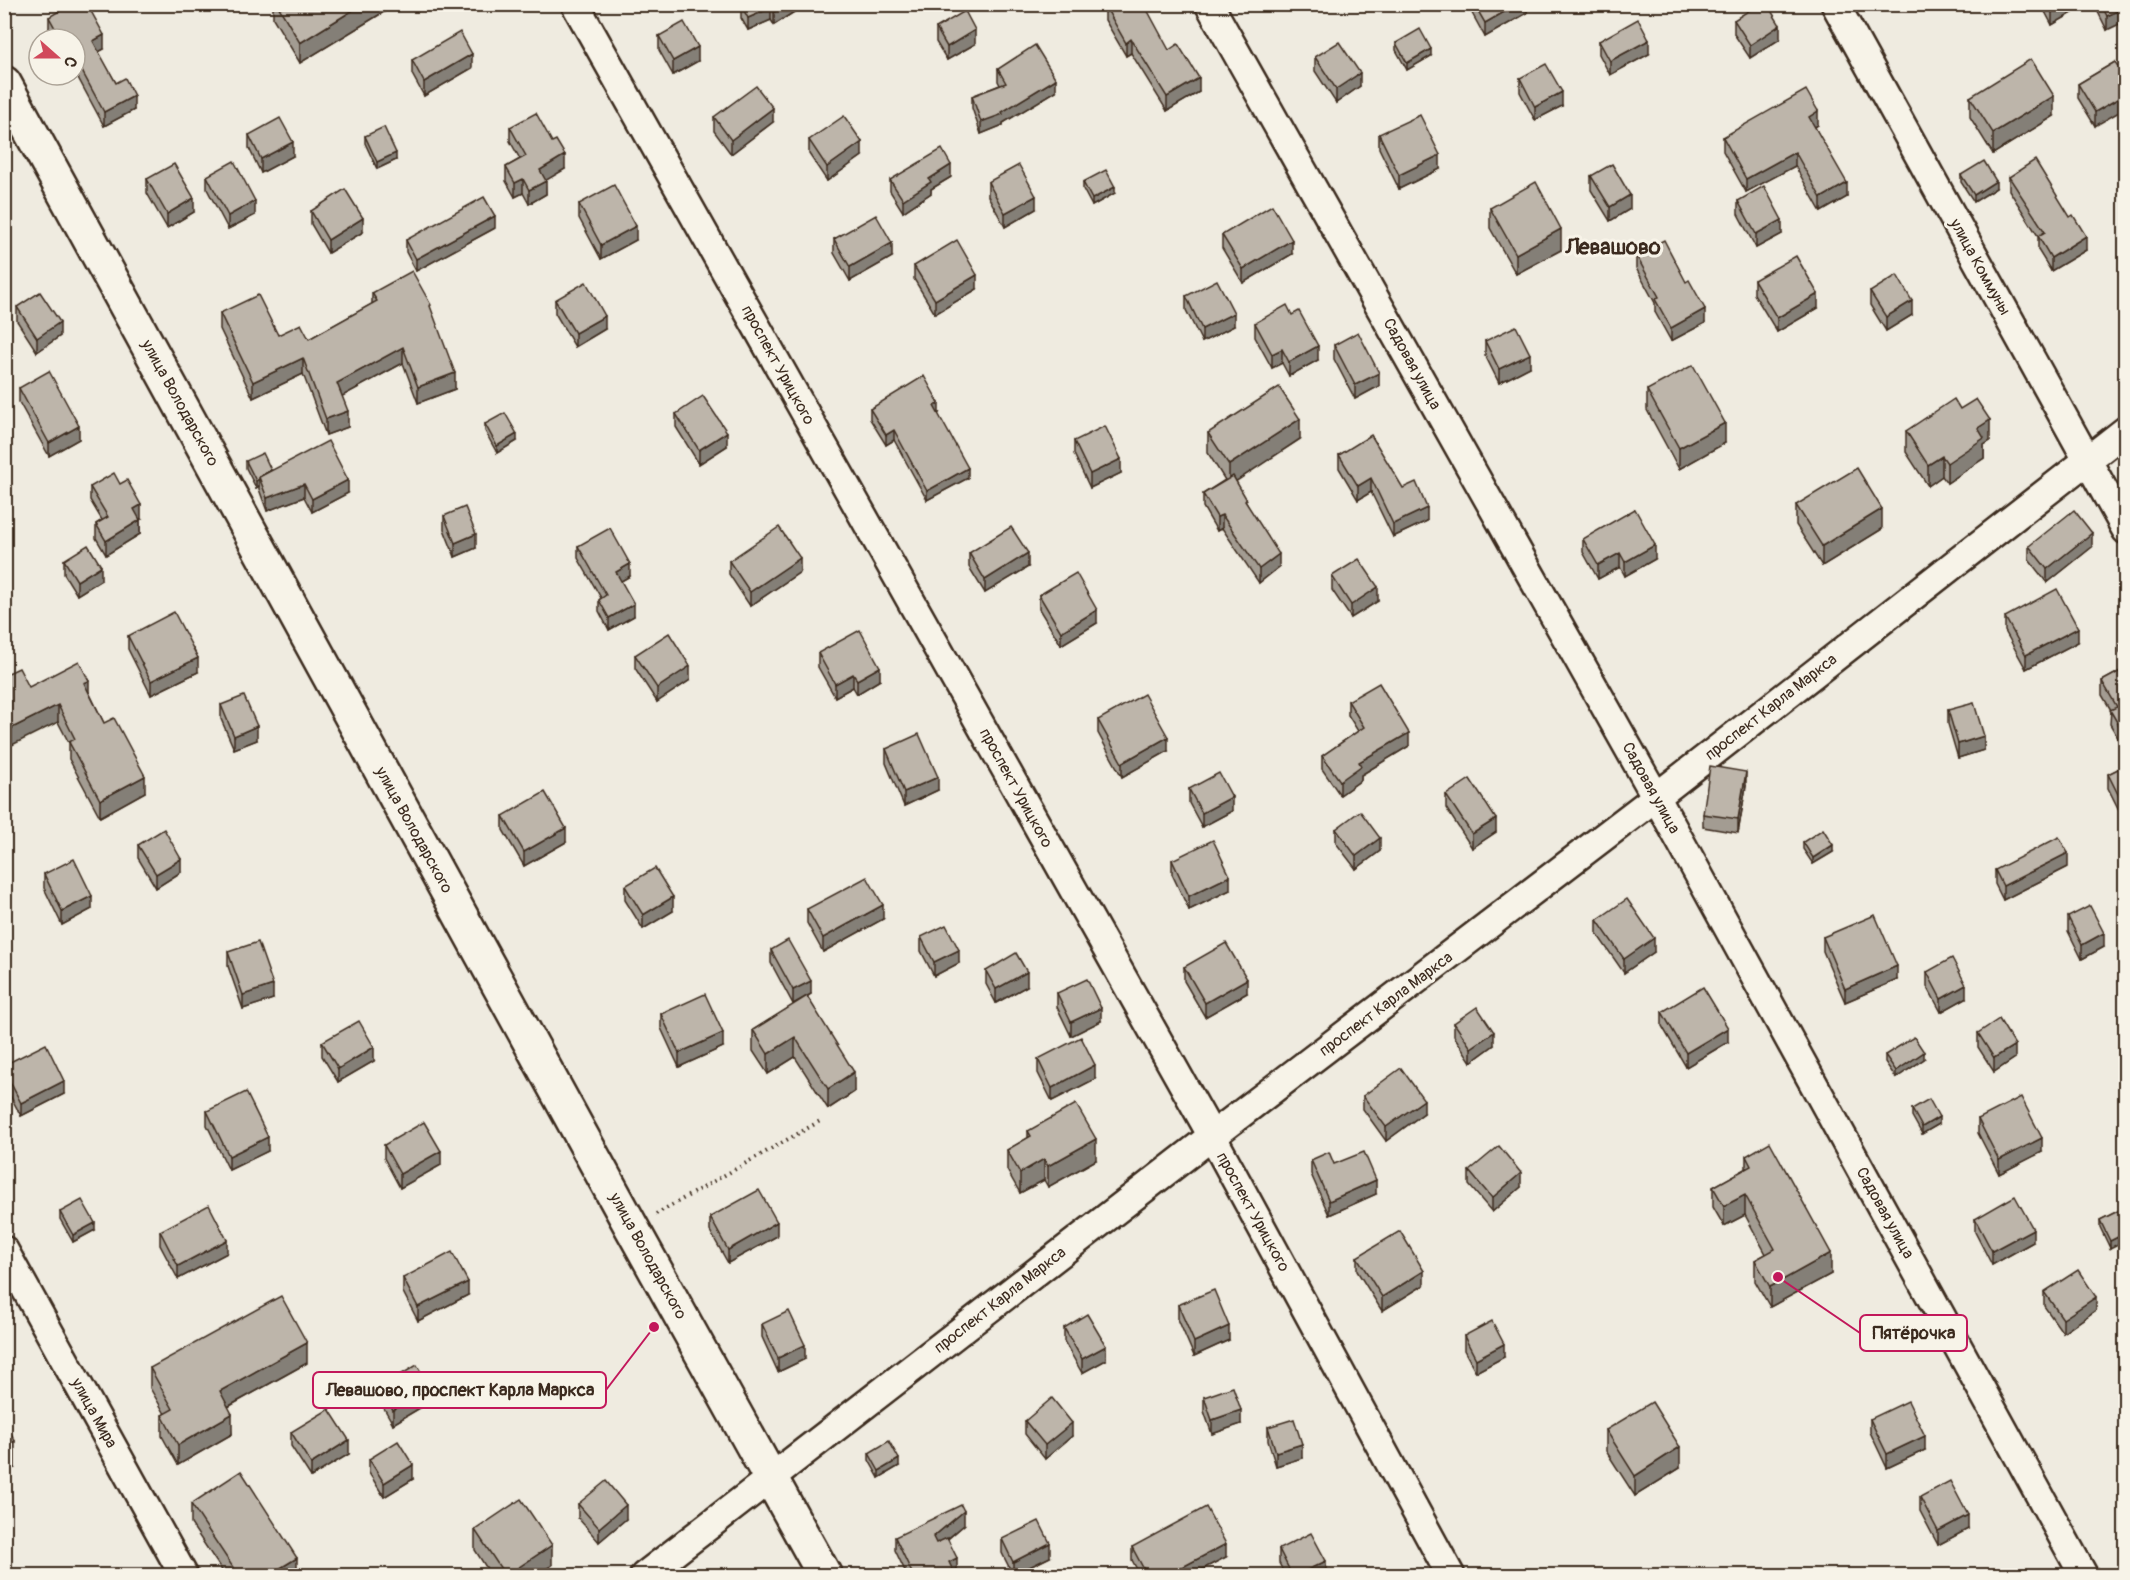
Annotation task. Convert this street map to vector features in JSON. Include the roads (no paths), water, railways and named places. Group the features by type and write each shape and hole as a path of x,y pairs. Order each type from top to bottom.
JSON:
{"street":[{"name":"проспект Урицкого","path":"575,4 1212,1136 1450,1575"},
{"name":"Садовая улица","path":"1209,4 1656,797 2084,1575"},
{"name":"улица Коммуны","path":"1835,4 2126,530"},
{"name":"улица Володарского","path":"4,83 825,1575"},
{"name":"проспект Карла Маркса","path":"644,1575 1212,1136 1656,797 2126,430"},
{"name":"улица Мира","path":"4,1250 184,1575"}],"place":[{"name":"Пятёрочка","path":"1778,1277"},
{"name":"Левашово, проспект Карла Маркса","path":"654,1327"}],"district":[{"name":"Левашово","path":"1613,247"}]}
